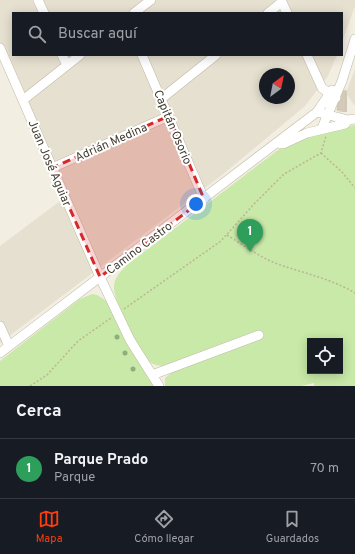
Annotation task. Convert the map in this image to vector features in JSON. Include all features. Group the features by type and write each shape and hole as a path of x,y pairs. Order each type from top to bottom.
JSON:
{"street":[{"path":"38,0 44,12"},
{"path":"135,12 151,0"},
{"path":"269,12 282,1 287,12"},
{"path":"326,128 332,96 345,68 355,39"},
{"name":"Juan José Aguiar","path":"0,48 117,314 159,386"},
{"path":"62,56 67,65"},
{"path":"23,100 79,56"},
{"name":"Capitán Osorio","path":"142,56 204,199"},
{"path":"161,99 215,56"},
{"path":"307,56 322,88 332,96"},
{"path":"317,112 332,96"},
{"name":"Camino Castro","path":"0,354 278,143 282,137 317,112 352,120"},
{"name":"Adrián Medina","path":"52,168 169,116"},
{"name":"Camino Castro","path":"278,143 284,144 307,133 345,124 352,120"},
{"path":"302,122 307,133"},
{"path":"0,326 9,346"},
{"path":"152,376 259,335"}],"path":[{"path":"30,386 46,375 78,341 221,241 253,205 284,174 320,153 326,128"},
{"path":"320,153 342,172 355,188"},
{"path":"227,235 275,263 334,282 355,293"}],"highlighted area":[{"path":"169,116 204,199 100,277 52,168"}],"shaded area":[{"path":"0,0 355,0 355,6 343,39 343,12 12,12 12,56 337,56 328,76 305,106 222,175 0,343 0,246 68,195 5,46 0,48"},
{"path":"355,69 355,105 354,105 346,93"}],"green space":[{"path":"355,125 355,386 314,386 314,383 301,386 165,386 165,378 171,373 168,366 161,366 150,362 140,349 122,314 114,287 118,274 128,264 278,150 287,145 326,132"},
{"path":"92,294 97,295 108,302 155,386 0,386 0,361 80,299"}],"building":[{"path":"340,91 346,91 346,110 337,110"}],"place":[{"name":"Parque Prado","path":"250,252"}]}
